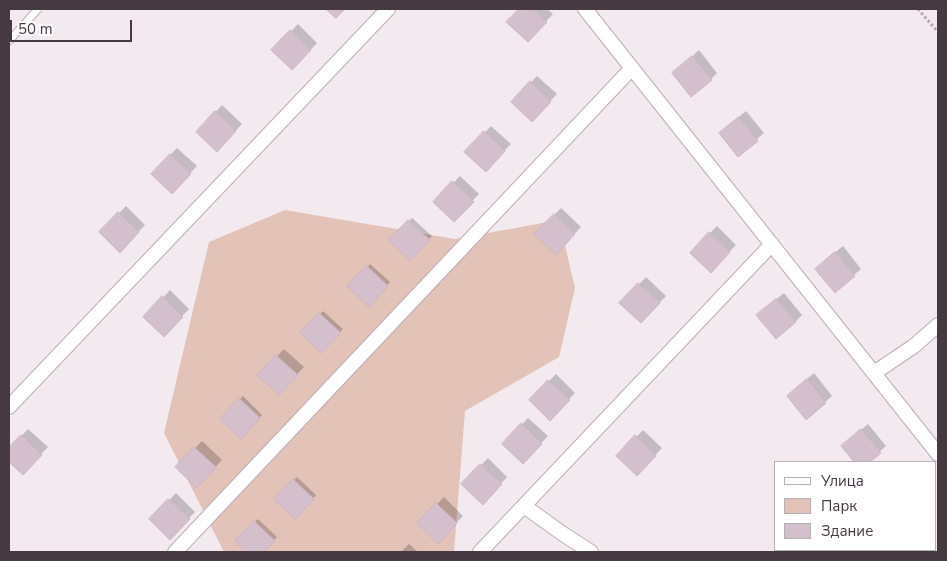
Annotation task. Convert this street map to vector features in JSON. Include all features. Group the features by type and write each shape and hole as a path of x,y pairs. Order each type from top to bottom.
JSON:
{"street":[{"path":"9,407 388,9"},
{"path":"585,9 938,454"},
{"path":"175,552 632,68"},
{"path":"480,552 772,244"},
{"path":"874,373 914,346 938,325"},
{"path":"524,506 591,552"}],"lane":[{"path":"9,41 38,9"}],"path":[{"path":"918,9 938,32"}],"green space":[{"path":"285,210 455,239 559,220 575,288 559,357 465,411 454,552 224,552 164,433 209,242"}],"building":[{"path":"326,9 345,9 336,18"},
{"path":"519,9 533,9 547,22 528,42 506,22"},
{"path":"290,30 311,50 292,70 271,50"},
{"path":"692,56 712,80 691,97 672,73"},
{"path":"530,81 551,102 532,122 511,102"},
{"path":"215,111 236,131 217,152 196,132"},
{"path":"739,117 758,141 738,157 719,133"},
{"path":"484,131 505,151 486,172 464,152"},
{"path":"170,154 191,174 172,194 151,174"},
{"path":"452,181 474,202 454,222 433,202"},
{"path":"118,212 139,232 120,253 99,232"},
{"path":"554,214 575,234 556,255 534,234"},
{"path":"408,220 430,240 410,261 389,240"},
{"path":"709,232 730,252 711,273 690,253"},
{"path":"835,252 855,276 835,293 815,269"},
{"path":"367,266 388,286 369,307 347,286"},
{"path":"638,283 660,303 641,323 619,303"},
{"path":"162,296 183,317 164,337 143,317"},
{"path":"776,299 796,322 776,339 756,315"},
{"path":"319,313 341,333 321,353 300,333"},
{"path":"276,355 298,375 279,395 257,375"},
{"path":"807,379 826,403 806,420 787,396"},
{"path":"548,380 570,400 550,421 529,400"},
{"path":"239,398 260,418 241,439 220,419"},
{"path":"521,423 542,444 523,464 502,444"},
{"path":"861,429 881,453 871,461 853,461 841,446"},
{"path":"21,435 42,455 23,475 9,462 9,447"},
{"path":"635,435 656,456 637,476 616,456"},
{"path":"194,447 216,467 197,488 175,467"},
{"path":"480,464 502,484 483,505 461,484"},
{"path":"293,479 314,499 295,519 274,499"},
{"path":"168,499 190,519 170,540 149,519"},
{"path":"436,503 457,523 438,544 417,523"},
{"path":"254,521 275,541 264,552 246,552 235,541"}]}
